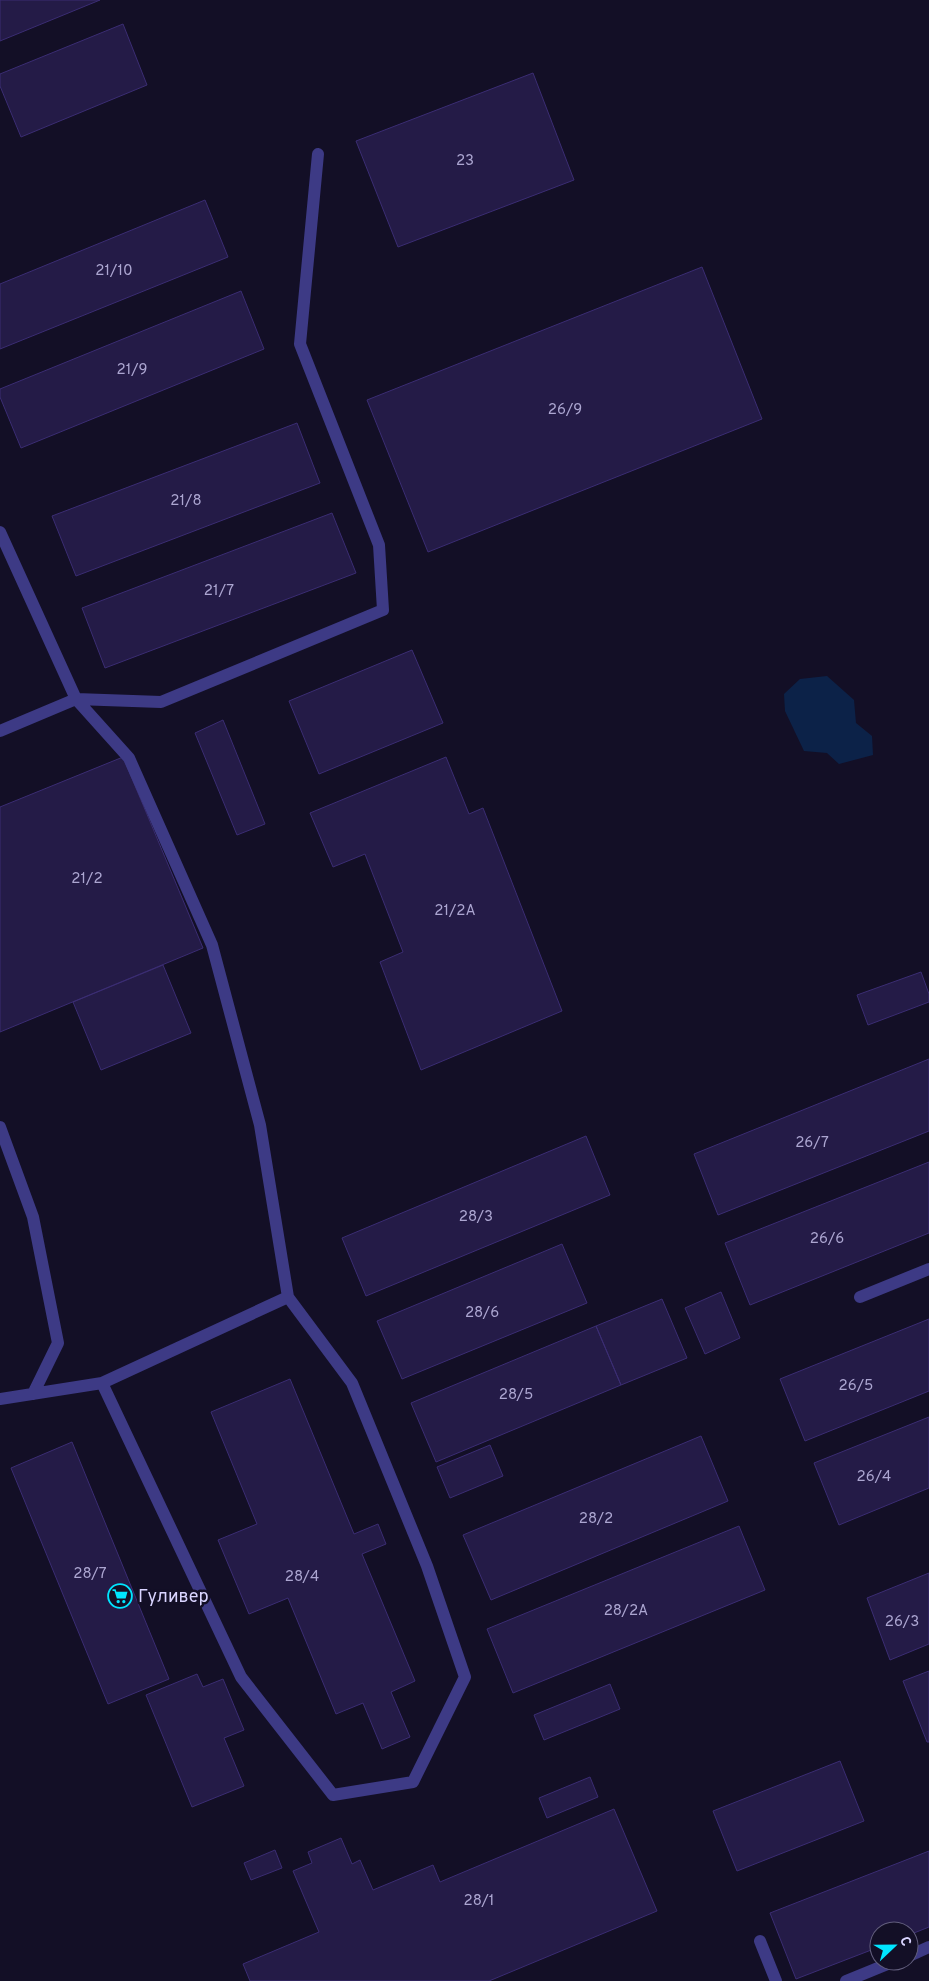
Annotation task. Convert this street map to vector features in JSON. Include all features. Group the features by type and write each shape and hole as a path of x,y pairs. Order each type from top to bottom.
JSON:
{"lane":[{"path":"0,731 76,699 161,702 383,610 379,545 300,344 318,154"},
{"path":"0,532 76,699 129,758 212,945 260,1125 288,1297 352,1383 427,1566 465,1677 413,1782 333,1795 326,1788 241,1677 102,1383"},
{"path":"0,1127 33,1217 58,1343 33,1394"},
{"path":"860,1297 929,1269"},
{"path":"0,1399 102,1383 288,1297"},
{"path":"760,1941 776,1981"},
{"path":"846,1981 871,1971"}],"water":[{"path":"827,676 854,700 856,723 872,736 873,755 839,764 827,753 804,751 785,711 784,694 800,679"}],"building":[{"path":"0,0 100,0 0,41"},
{"path":"123,24 147,85 21,137 0,86 0,74"},
{"path":"533,73 574,180 398,247 356,141"},
{"path":"205,200 228,257 0,349 0,284"},
{"path":"702,267 762,419 428,552 367,400"},
{"path":"241,291 264,349 21,448 0,397 0,389"},
{"path":"297,423 320,483 76,576 52,516"},
{"path":"332,513 356,573 105,668 82,608"},
{"path":"412,650 443,723 319,774 289,701"},
{"path":"223,720 265,824 237,835 195,733"},
{"path":"123,757 203,948 0,1032 0,807"},
{"path":"446,757 469,814 483,808 562,1011 421,1070 380,962 403,952 365,854 333,867 310,813"},
{"path":"163,965 191,1033 101,1070 73,1002"},
{"path":"921,972 929,994 929,1002 868,1025 857,995"},
{"path":"929,1059 929,1131 718,1215 694,1154"},
{"path":"586,1136 610,1195 366,1296 342,1238"},
{"path":"929,1162 929,1233 750,1305 725,1243"},
{"path":"562,1244 587,1303 402,1379 377,1321"},
{"path":"721,1292 740,1338 705,1354 685,1308"},
{"path":"662,1299 687,1358 621,1385 596,1326"},
{"path":"929,1319 929,1391 805,1441 780,1379"},
{"path":"596,1326 621,1385 436,1462 411,1403"},
{"path":"290,1379 354,1534 378,1524 386,1544 362,1554 415,1681 391,1692 410,1737 382,1749 363,1703 336,1714 288,1598 249,1614 218,1540 257,1524 211,1412"},
{"path":"929,1417 929,1488 839,1525 814,1463"},
{"path":"701,1436 728,1501 491,1600 463,1535"},
{"path":"72,1442 169,1679 108,1704 11,1468"},
{"path":"490,1445 503,1476 450,1498 437,1467"},
{"path":"739,1526 765,1590 513,1693 487,1629"},
{"path":"929,1573 929,1644 890,1660 867,1598"},
{"path":"929,1671 929,1742 927,1742 903,1681"},
{"path":"197,1674 203,1687 223,1679 244,1730 224,1738 244,1786 192,1807 146,1695"},
{"path":"610,1684 620,1709 544,1740 534,1715"},
{"path":"840,1761 864,1821 737,1871 713,1811"},
{"path":"590,1777 598,1797 547,1818 539,1798"},
{"path":"614,1809 657,1911 489,1981 250,1981 243,1964 319,1932 293,1871 312,1863 308,1852 341,1838 352,1864 360,1860 373,1890 433,1865 440,1882"},
{"path":"275,1850 282,1868 251,1880 244,1863"},
{"path":"929,1851 929,1927 919,1931 919,1921 869,1921 869,1951 796,1979 770,1913"}],"place":[{"name":"Гуливер","path":"120,1596"}]}
